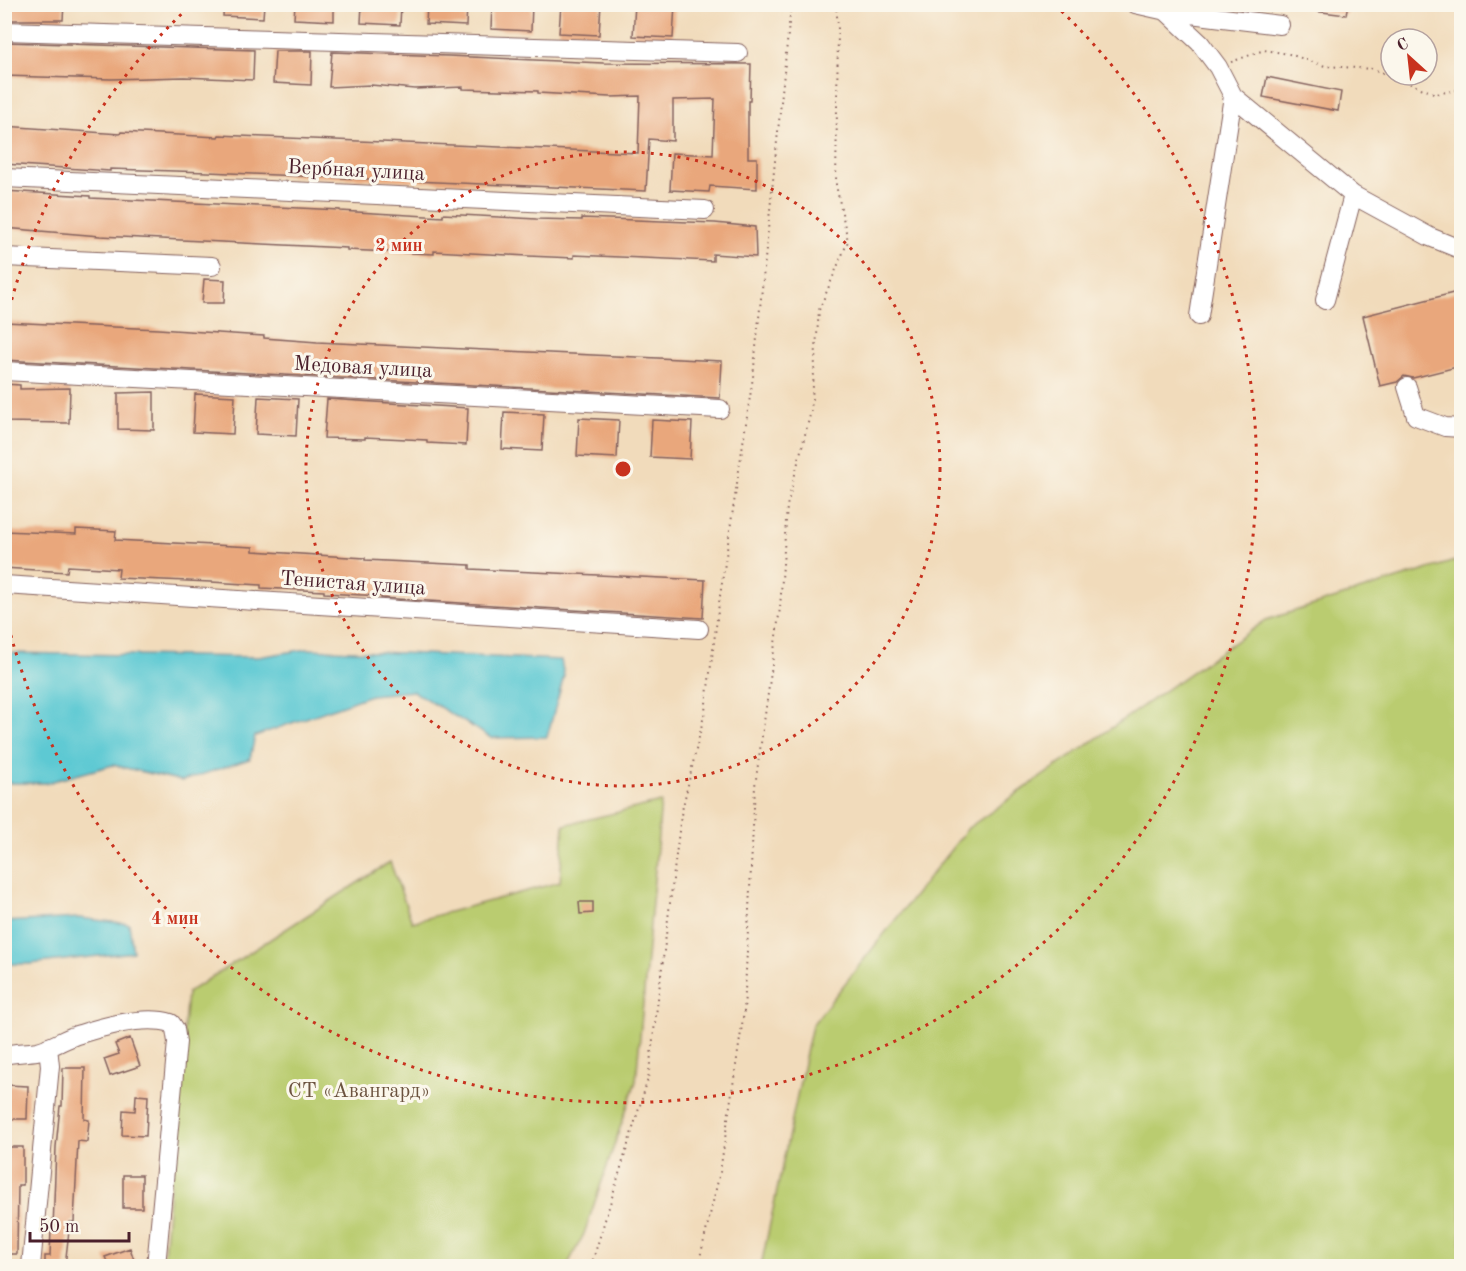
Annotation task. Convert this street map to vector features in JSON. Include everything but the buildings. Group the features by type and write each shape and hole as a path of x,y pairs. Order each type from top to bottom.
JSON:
{"street":[{"path":"1135,4 1166,11 1280,25"},
{"path":"1166,11 1200,43 1218,68 1233,96 1353,195 1430,237 1461,250"},
{"path":"4,31 738,53"},
{"path":"1199,316 1233,96"},
{"name":"Вербная улица","path":"4,178 705,210"},
{"path":"1325,300 1353,195"},
{"path":"4,257 212,266"},
{"name":"Медовая улица","path":"4,371 720,410"},
{"path":"1407,387 1416,416 1445,427 1461,428"},
{"name":"Тенистая улица","path":"4,585 699,629"},
{"path":"4,1055 36,1051 78,1034 112,1026 159,1019 171,1023 175,1029 177,1042 156,1266"},
{"path":"32,1266 50,1066 48,1047"}],"path":[{"path":"699,1266 720,1172 744,1012 755,786 780,608 787,506 811,411 819,310 848,241 836,185 838,29 836,4"},
{"path":"1218,68 1264,50 1289,54 1325,66 1373,69 1436,94 1461,89"}],"green space":[{"path":"1461,559 1461,1266 761,1266 812,1025 968,828 1266,620"},
{"name":"СТ «Авангард»","path":"661,802 636,1081 584,1234 567,1266 163,1266 187,993 390,862 412,922 560,882 564,825"}],"water":[{"path":"308,649 561,660 564,676 547,737 491,738 413,691 371,695 255,736 250,759 182,781 113,765 46,783 5,783 5,653 258,657"},
{"path":"79,918 129,924 133,952 30,964 5,964 5,922"}]}
